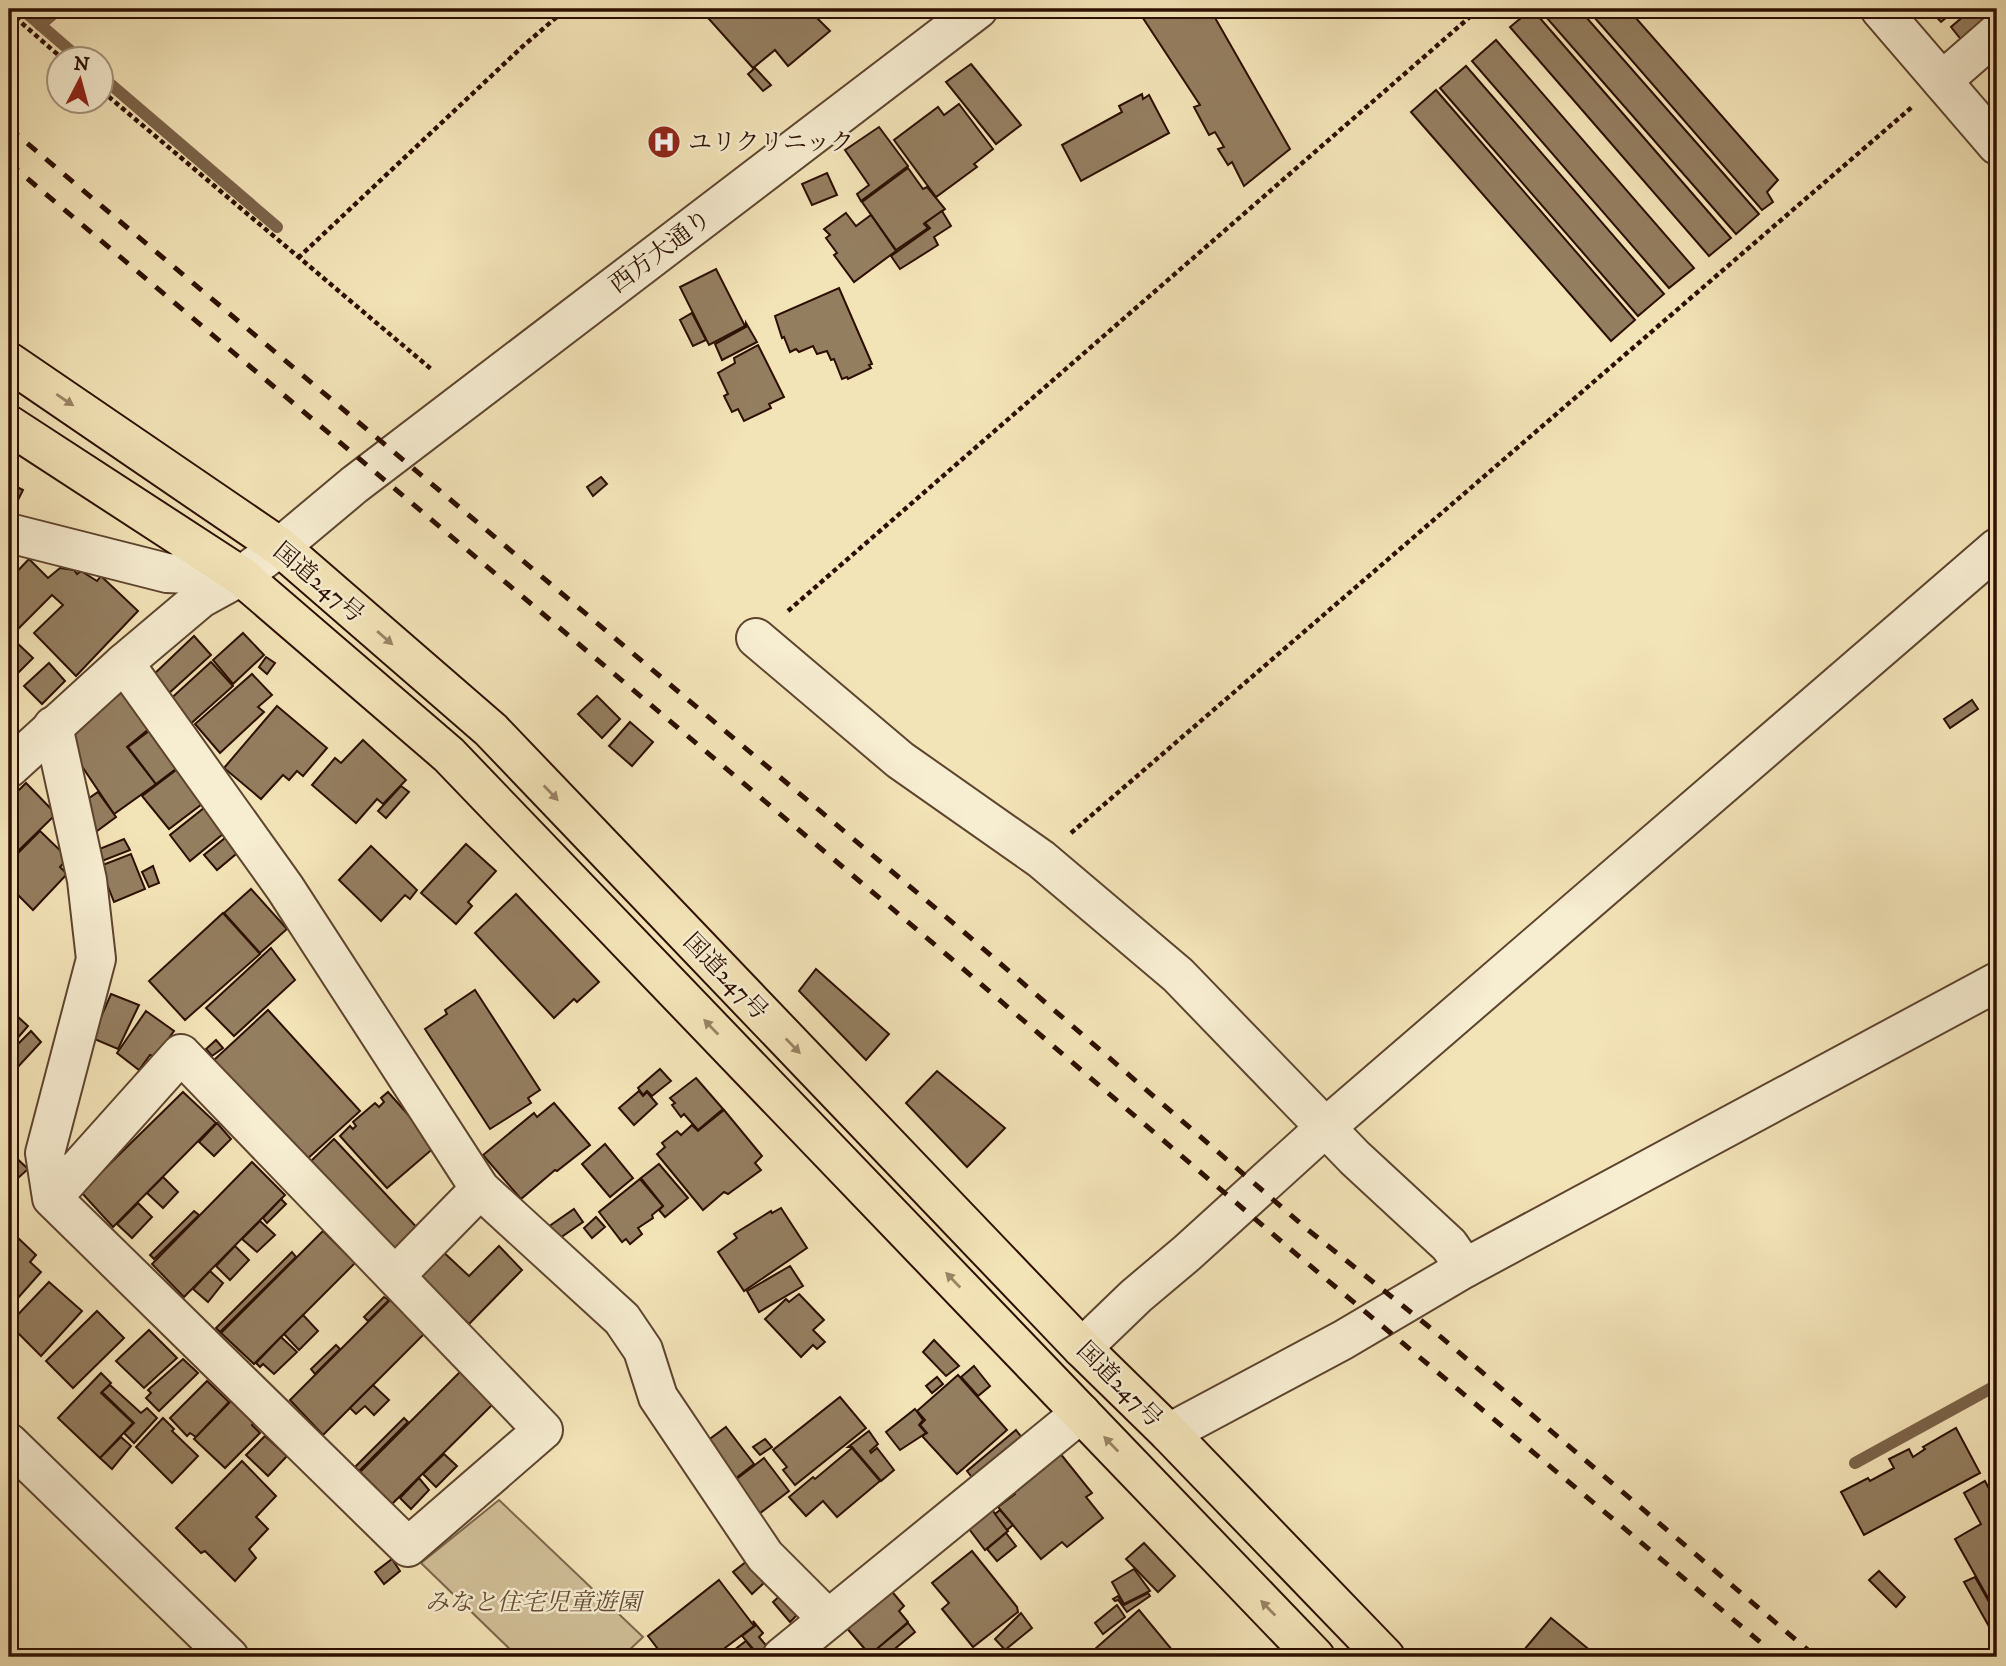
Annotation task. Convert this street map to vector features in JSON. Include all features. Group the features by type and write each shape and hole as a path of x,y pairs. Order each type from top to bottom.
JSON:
{"highway":[{"name":"国道247号","path":"9,362 280,547 491,730 1082,1348 1169,1433 1385,1657"},
{"name":"国道247号","path":"9,425 241,576 449,755 1315,1657"}],"street":[{"name":"西方大通り","path":"9,768 52,726 201,598 241,576 280,547 343,494 978,9"},
{"path":"1880,9 1997,145"},
{"path":"1942,81 1997,33"},
{"path":"9,533 167,573 241,576"},
{"path":"1082,1348 1136,1296 1326,1127 1997,548"},
{"path":"757,638 900,760 1041,859 1178,975 1326,1127 1449,1245 1465,1268"},
{"path":"124,663 285,888 480,1189 622,1319 643,1350 658,1396 765,1556 828,1619"},
{"path":"52,726 88,880 96,959 46,1153 52,1198 408,1547 543,1430 181,1054 52,1198"},
{"path":"1169,1433 1343,1340 1465,1268 1997,982"},
{"path":"395,1276 480,1189"},
{"path":"782,1657 1081,1413"},
{"path":"9,1443 229,1657"}],"path":[{"path":"298,258 522,47 566,9"},
{"path":"757,638 1479,9"},
{"path":"9,12 48,46"},
{"path":"1041,859 1942,81"},
{"path":"116,103 431,369"}],"green space":[{"name":"みなと住宅児童遊園","path":"499,1500 643,1637 622,1657 518,1657 421,1563"}],"building":[{"path":"700,9 822,9 814,15 830,31 788,66 775,50 753,68"},
{"path":"1137,9 1210,9 1290,149 1244,186 1232,162 1228,165 1218,149 1224,147 1215,132 1209,135 1194,107 1200,105"},
{"path":"1532,9 1731,238 1709,256 1510,27"},
{"path":"1539,9 1579,9 1759,214 1736,234"},
{"path":"1587,9 1628,9 1778,180 1767,192 1773,202 1762,210"},
{"path":"1929,9 1957,9 1941,22"},
{"path":"1972,9 1985,9 1991,17 1963,42 1951,27"},
{"path":"1496,40 1694,268 1669,288 1472,61"},
{"path":"971,64 1021,125 996,144 946,82"},
{"path":"1466,66 1664,294 1638,316 1440,88"},
{"path":"755,68 771,85 763,91 748,74"},
{"path":"1436,90 1635,320 1611,341 1411,112"},
{"path":"1142,94 1143,99 1149,95 1169,133 1081,181 1062,145 1122,112 1119,106"},
{"path":"959,104 993,149 974,164 977,167 936,197 894,140 938,107 944,115"},
{"path":"879,127 908,166 861,201 857,194 869,185 845,150"},
{"path":"908,168 923,189 927,187 945,209 924,224 928,228 896,250 862,202"},
{"path":"827,173 837,195 812,205 802,184"},
{"path":"942,211 951,226 934,237 938,245 900,269 891,256 930,228 925,223"},
{"path":"846,213 856,226 871,215 896,251 854,282 834,255 837,253 826,238 830,235 824,229"},
{"path":"716,269 745,326 709,345 680,287"},
{"path":"839,288 872,364 869,365 871,368 848,379 842,379 834,359 831,360 827,351 817,354 813,346 799,352 796,349 790,352 775,316"},
{"path":"692,313 706,340 693,346 680,320"},
{"path":"746,323 757,342 722,360 715,344 746,327"},
{"path":"758,345 784,397 769,404 771,408 744,421 738,409 732,412 724,396 728,394 718,373 735,363 734,358"},
{"path":"601,477 607,484 593,496 587,487"},
{"path":"11,484 23,490 14,508 9,505"},
{"path":"29,559 48,578 60,568 74,570 77,574 81,571 97,581 101,576 138,611 76,676 34,633 63,605 52,595 16,631 9,624 9,580"},
{"path":"243,633 264,655 233,684 213,660"},
{"path":"194,636 211,655 168,694 151,677"},
{"path":"15,641 33,658 14,677 9,671 9,647"},
{"path":"266,657 275,663 267,674 259,667"},
{"path":"211,662 233,686 187,727 166,703"},
{"path":"49,663 65,681 42,704 24,686"},
{"path":"252,674 272,695 258,707 264,712 220,753 195,724"},
{"path":"128,687 150,728 127,747 156,784 114,814 73,753 68,737"},
{"path":"597,696 620,719 602,738 578,714"},
{"path":"1972,700 1978,709 1950,728 1944,719"},
{"path":"277,706 327,748 303,776 297,771 289,780 283,775 261,799 224,768"},
{"path":"630,722 653,742 632,766 609,746"},
{"path":"153,728 181,765 156,784 128,747"},
{"path":"363,740 406,780 383,804 377,799 356,823 312,785 335,758 341,763"},
{"path":"180,767 206,801 169,829 142,796"},
{"path":"26,783 56,814 9,860 9,800"},
{"path":"401,786 409,792 386,818 378,811"},
{"path":"98,792 116,817 93,834 85,801"},
{"path":"209,804 229,829 190,861 170,835"},
{"path":"40,831 68,858 60,867 67,874 33,910 9,886 9,862"},
{"path":"230,834 242,849 217,870 204,855"},
{"path":"124,839 130,850 102,861 97,850"},
{"path":"466,844 496,871 468,902 472,906 456,924 421,893"},
{"path":"371,846 417,890 410,899 405,895 381,921 339,880"},
{"path":"131,854 145,889 114,902 100,866"},
{"path":"153,866 159,883 149,887 142,872"},
{"path":"251,889 287,929 260,953 224,913"},
{"path":"516,894 599,982 577,1002 574,999 554,1018 475,933"},
{"path":"223,913 260,954 185,1020 149,981"},
{"path":"271,948 295,980 234,1036 206,1008"},
{"path":"816,969 889,1034 866,1060 799,991"},
{"path":"475,990 540,1090 528,1098 531,1103 490,1129 425,1029 447,1014 445,1010"},
{"path":"111,994 139,1005 118,1049 92,1038"},
{"path":"268,1010 360,1111 306,1160 214,1060"},
{"path":"146,1011 174,1031 155,1057 150,1055 139,1070 117,1053"},
{"path":"17,1016 28,1026 9,1048 9,1025"},
{"path":"31,1031 41,1042 15,1070 9,1064 9,1053"},
{"path":"216,1040 223,1048 212,1056 206,1049"},
{"path":"660,1069 671,1081 652,1096 647,1091 643,1095 638,1088"},
{"path":"937,1071 1005,1128 967,1167 906,1103"},
{"path":"696,1078 723,1109 698,1130 684,1114 681,1117 670,1098"},
{"path":"639,1091 643,1096 647,1092 657,1104 634,1125 619,1108"},
{"path":"183,1092 216,1123 113,1227 81,1192"},
{"path":"388,1092 436,1146 387,1188 340,1136 350,1126 353,1129 356,1126 353,1122 375,1103 379,1107 384,1102 381,1098"},
{"path":"554,1103 590,1145 521,1199 483,1155 534,1113 537,1117"},
{"path":"724,1110 762,1156 755,1163 761,1170 728,1194 724,1192 703,1210 657,1154 665,1147 662,1143 677,1131 681,1135 692,1125 698,1131"},
{"path":"217,1123 231,1139 214,1156 199,1142"},
{"path":"334,1139 422,1233 398,1257 310,1162"},
{"path":"605,1144 633,1178 610,1197 582,1164"},
{"path":"9,1151 28,1169 17,1179 9,1172"},
{"path":"252,1162 285,1195 184,1297 152,1264"},
{"path":"659,1164 688,1198 665,1217 659,1210 663,1206 641,1178"},
{"path":"163,1177 178,1192 163,1208 147,1193"},
{"path":"640,1179 663,1206 652,1215 653,1218 638,1228 642,1234 630,1244 626,1239 622,1242 599,1212"},
{"path":"281,1199 286,1204 267,1223 263,1218"},
{"path":"138,1203 152,1217 132,1238 117,1224"},
{"path":"781,1208 807,1248 744,1291 718,1252 737,1238 734,1234 771,1211 772,1213"},
{"path":"574,1209 583,1222 557,1240 548,1227"},
{"path":"194,1211 199,1215 154,1259 150,1255"},
{"path":"596,1217 605,1227 592,1238 584,1228"},
{"path":"260,1221 275,1235 257,1252 242,1239"},
{"path":"323,1231 355,1263 254,1364 221,1333"},
{"path":"16,1236 36,1255 30,1262 41,1272 9,1308 9,1244"},
{"path":"235,1246 249,1260 230,1280 216,1266"},
{"path":"499,1246 522,1270 469,1324 416,1273 440,1249 469,1276"},
{"path":"292,1252 296,1257 220,1332 216,1328"},
{"path":"790,1266 803,1286 759,1312 747,1291"},
{"path":"210,1271 223,1283 208,1302 193,1289"},
{"path":"49,1282 82,1311 41,1356 9,1324"},
{"path":"799,1294 824,1320 813,1330 825,1342 817,1349 813,1345 801,1357 765,1319 786,1299 789,1302"},
{"path":"384,1297 389,1300 368,1321 364,1317"},
{"path":"390,1300 425,1333 323,1435 290,1400"},
{"path":"97,1311 124,1338 73,1388 46,1361"},
{"path":"303,1315 318,1331 299,1350 284,1334"},
{"path":"149,1330 177,1358 144,1388 116,1361"},
{"path":"281,1337 297,1352 274,1374 263,1364 260,1367 256,1363"},
{"path":"934,1340 959,1366 946,1376 923,1352"},
{"path":"336,1345 340,1349 315,1374 311,1369"},
{"path":"183,1359 198,1373 159,1411 146,1398 151,1393 148,1390"},
{"path":"974,1366 990,1386 978,1396 961,1377"},
{"path":"462,1370 494,1403 392,1504 360,1472"},
{"path":"101,1373 111,1383 101,1393 133,1423 100,1458 58,1418"},
{"path":"958,1375 1007,1430 957,1474 922,1436 927,1433 920,1425 925,1420 917,1411"},
{"path":"937,1377 943,1384 932,1393 926,1386"},
{"path":"207,1381 229,1402 196,1437 190,1433 187,1436 170,1418"},
{"path":"110,1385 141,1413 147,1408 157,1418 134,1443 124,1433 134,1423 102,1392"},
{"path":"373,1385 389,1400 374,1415 365,1406 356,1414 350,1408"},
{"path":"840,1397 866,1428 795,1485 783,1470 787,1467 773,1450"},
{"path":"232,1400 254,1422 252,1425 260,1433 225,1468 194,1439"},
{"path":"915,1409 923,1420 919,1425 926,1433 900,1450 886,1432"},
{"path":"163,1418 174,1429 172,1431 198,1456 172,1483 136,1447"},
{"path":"404,1418 408,1422 359,1471 355,1467"},
{"path":"726,1427 754,1464 731,1482 703,1444"},
{"path":"1956,1428 1980,1473 1864,1535 1841,1492 1894,1468 1889,1459 1909,1449 1913,1457 1925,1449 1923,1447"},
{"path":"1016,1430 1023,1439 975,1481 967,1471"},
{"path":"869,1431 878,1444 871,1453 877,1448 894,1470 881,1481 852,1447 848,1447"},
{"path":"265,1436 287,1456 268,1476 246,1455"},
{"path":"121,1437 131,1446 112,1469 100,1458"},
{"path":"765,1439 772,1447 760,1455 753,1447"},
{"path":"852,1448 880,1481 837,1517 823,1501 806,1516 789,1497"},
{"path":"1059,1452 1092,1493 1086,1497 1103,1518 1067,1547 1062,1542 1041,1559 998,1507 1015,1494 1012,1490"},
{"path":"444,1454 457,1466 436,1487 423,1474"},
{"path":"764,1458 789,1491 755,1517 730,1484"},
{"path":"242,1461 276,1496 256,1517 268,1529 249,1549 256,1558 235,1581 205,1551 201,1553 176,1528"},
{"path":"419,1478 429,1490 411,1509 400,1498"},
{"path":"1985,1481 1997,1504 1997,1614 1955,1539 1981,1524 1964,1493"},
{"path":"990,1507 1008,1531 985,1550 966,1525"},
{"path":"1000,1510 1013,1525 1007,1530 995,1514"},
{"path":"1006,1533 1016,1546 997,1561 987,1549"},
{"path":"1144,1543 1175,1576 1158,1592 1126,1559"},
{"path":"972,1551 1017,1607 1018,1612 973,1647 942,1609 949,1603 932,1583"},
{"path":"392,1559 400,1571 384,1584 375,1572"},
{"path":"747,1561 766,1581 752,1594 733,1572"},
{"path":"1134,1569 1150,1591 1124,1604 1112,1582"},
{"path":"1879,1571 1905,1597 1896,1607 1869,1580"},
{"path":"1975,1577 1997,1616 1997,1626 1991,1630 1964,1582"},
{"path":"719,1580 754,1626 713,1657 664,1657 648,1636"},
{"path":"889,1588 904,1606 899,1611 908,1622 870,1655 845,1626"},
{"path":"784,1592 800,1612 790,1622 773,1602"},
{"path":"1148,1593 1150,1596 1127,1612 1118,1600 1113,1599 1118,1596 1124,1605"},
{"path":"1117,1605 1125,1617 1103,1634 1095,1623"},
{"path":"1139,1610 1173,1651 1165,1657 1086,1657"},
{"path":"1021,1613 1032,1628 1005,1650 995,1639"},
{"path":"1551,1618 1598,1657 1518,1657"},
{"path":"753,1621 763,1633 759,1637 770,1650 762,1657 742,1636 755,1626"},
{"path":"908,1623 915,1632 885,1657 875,1657 872,1653"},
{"path":"746,1641 759,1657 725,1657"}],"waterway":[{"path":"22,9 65,46"},
{"path":"40,25 59,9"},
{"path":"116,89 277,227"},
{"path":"1855,1463 1997,1385"}],"railway":[{"path":"9,128 965,933 1307,1229 1428,1326 1816,1657"},
{"path":"9,163 947,955 1289,1248 1778,1657"}],"place":[{"name":"ユリクリニック","path":"664,142"}]}
